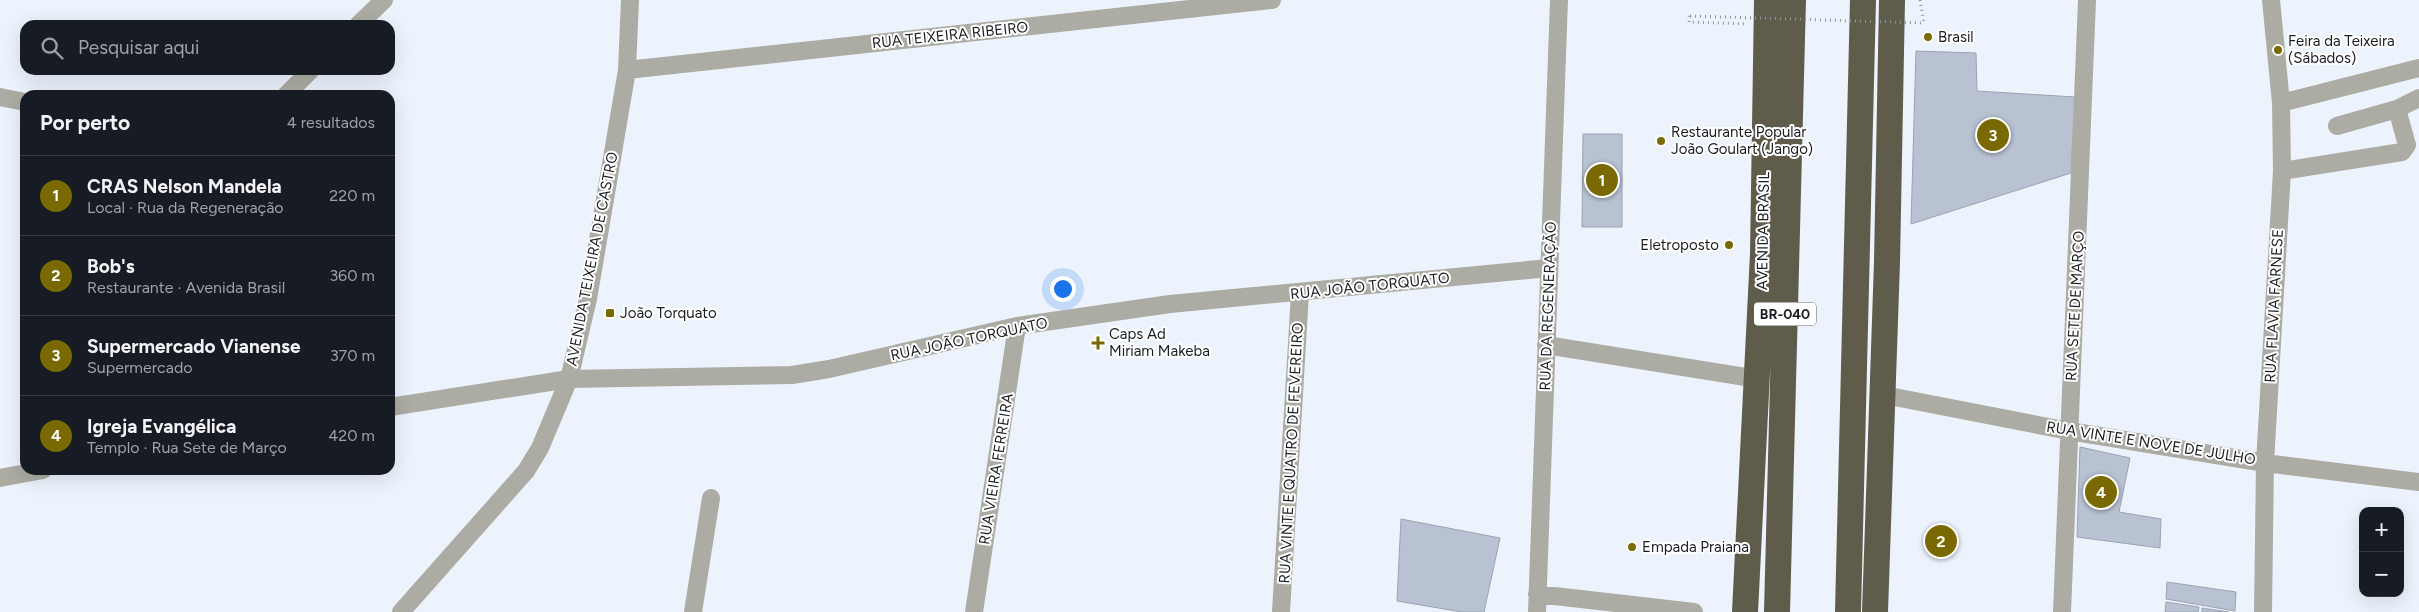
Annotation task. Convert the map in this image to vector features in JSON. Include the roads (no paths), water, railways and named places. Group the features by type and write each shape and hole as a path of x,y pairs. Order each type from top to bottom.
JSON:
{"highway":[{"path":"1875,612 1884,395 1892,0"},
{"name":"AVENIDA BRASIL","path":"1777,612 1796,5"},
{"path":"1848,612 1860,6"},
{"name":"AVENIDA BRASIL","path":"1745,612 1764,254 1767,13"},
{"path":"1763,612 1770,316 1764,254"},
{"path":"1852,409 1887,262"}],"street":[{"path":"363,20 384,0"},
{"name":"AVENIDA TEIXEIRA DE CASTRO","path":"401,612 526,471 540,448 569,378 588,299 627,70 630,0"},
{"name":"RUA TEIXEIRA RIBEIRO","path":"627,70 1272,0"},
{"name":"RUA DA REGENERAÇÃO","path":"1536,612 1559,0"},
{"name":"RUA SETE DE MARÇO","path":"2062,612 2087,0"},
{"name":"RUA FLAVIA FARNESE","path":"2263,612 2265,462 2282,171 2281,103 2271,0"},
{"path":"2281,103 2419,68"},
{"path":"291,90 307,75"},
{"path":"0,97 20,101"},
{"path":"2337,126 2397,109 2419,98"},
{"path":"2282,171 2402,152 2407,145 2397,109"},
{"name":"RUA JOÃO TORQUATO","path":"395,406 569,378 792,375 829,370 1017,326 1170,304 1549,268"},
{"name":"RUA VINTE E QUATRO DE FEVEREIRO","path":"1281,612 1300,293"},
{"name":"RUA VIEIRA FERREIRA","path":"974,612 1017,326"},
{"path":"1546,345 1758,379"},
{"name":"RUA VINTE E NOVE DE JULHO","path":"1884,395 2070,431 2265,462 2419,482"},
{"path":"0,478 20,474"},
{"path":"693,612 711,498"},
{"path":"1537,594 1694,612"}],"place":[{"name":"Brasil","path":"1928,37"},
{"name":"Feira da Teixeira (Sábados)","path":"2278,50"},
{"name":"Supermercado Vianense","path":"1993,135"},
{"name":"Restaurante Popular João Goulart (Jango)","path":"1661,141"},
{"name":"CRAS Nelson Mandela","path":"1602,180"},
{"name":"Eletroposto","path":"1729,245"},
{"name":"João Torquato","path":"610,313"},
{"name":"Caps Ad Miriam Makeba","path":"1098,343"},
{"name":"Igreja Evangélica","path":"2101,492"},
{"name":"Bob's","path":"1941,541"},
{"name":"Empada Praiana","path":"1632,547"}]}
